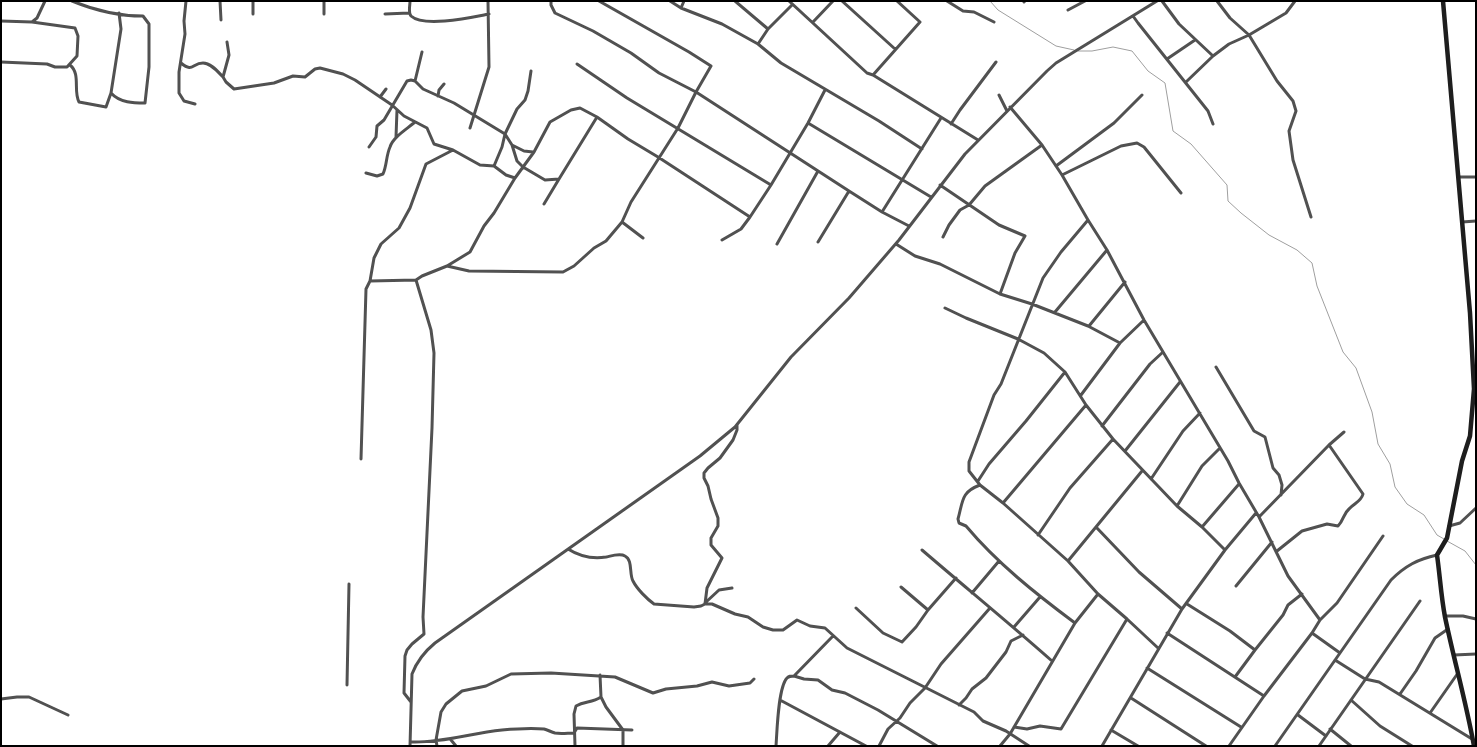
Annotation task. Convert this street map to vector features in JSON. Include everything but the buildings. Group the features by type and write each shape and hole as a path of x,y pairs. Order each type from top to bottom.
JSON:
{"street":[{"path":"32,22 37,18 45,1"},
{"path":"72,1 94,10 128,16 142,16 149,24 149,67 145,103 124,101 111,93"},
{"path":"186,1 185,34 180,63 178,94 184,101 195,104"},
{"path":"220,1 221,20"},
{"path":"253,1 253,14"},
{"path":"324,1 324,14"},
{"path":"410,1 410,16 416,20 443,22 489,14"},
{"path":"470,128 489,67 488,1"},
{"path":"551,1 550,5 555,13 593,31 631,53 660,73 696,92 789,154 882,212 909,226"},
{"path":"447,266 469,272 563,272 574,266 594,248 610,238 622,222 631,202 678,128 711,66 599,1"},
{"path":"670,1 681,8 722,24 758,44 781,63 879,120 922,149"},
{"path":"681,8 684,1"},
{"path":"735,1 768,30"},
{"path":"813,22 833,1"},
{"path":"842,1 895,50"},
{"path":"873,75 920,22 897,1"},
{"path":"947,1 963,11 974,12 994,22"},
{"path":"1068,10 1085,1"},
{"path":"574,733 554,732 545,729 502,730 451,740 410,744 412,674 424,652 700,456 737,424 791,358 855,291 896,244 965,154 1047,70 1157,1"},
{"path":"1162,1 1179,24 1213,56"},
{"path":"1217,1 1230,18 1249,35 1278,81 1294,101 1296,111 1289,131 1293,160 1312,217"},
{"path":"1443,1 1470,313 1474,389 1470,436 1462,462 1447,538 1437,555 1445,616 1474,746"},
{"path":"1186,82 1213,56 1229,44 1249,35 1286,13 1294,2"},
{"path":"758,44 791,3 867,73 978,140"},
{"path":"70,65 73,67 77,80 76,97 79,102 106,107 111,93 121,30 119,13"},
{"path":"385,14 410,13"},
{"path":"1133,16 1208,111 1214,124"},
{"path":"1,21 32,22 75,28 78,36 77,56 67,67 1,62"},
{"path":"1167,59 1195,40"},
{"path":"223,77 229,55 227,42"},
{"path":"415,81 422,52"},
{"path":"951,124 996,62"},
{"path":"180,63 190,69 202,63 210,65 234,89 274,83 293,76 305,77 320,68 343,74 392,105 404,116 427,128 434,144 454,150 480,165 494,166 506,175 515,178"},
{"path":"577,64 600,80 771,184"},
{"path":"494,166 516,109 524,100 528,91 531,71"},
{"path":"369,147 376,137 377,126 384,120 408,81 411,80 415,81 423,89 473,114 505,134 512,145 517,161 522,167 545,180 560,179"},
{"path":"438,96 439,90 444,84"},
{"path":"380,97 386,88"},
{"path":"722,240 740,229 750,216 808,123 825,90"},
{"path":"999,95 1009,109 1042,145 1062,175 1107,250 1144,320 1259,517 1288,576 1320,620"},
{"path":"1056,166 1114,123 1142,95"},
{"path":"370,281 416,280 447,266 470,252 484,226 522,167 534,152 550,122 571,110 580,108 597,117 628,139 750,216"},
{"path":"396,138 397,110"},
{"path":"544,204 597,117"},
{"path":"882,212 941,118"},
{"path":"366,173 377,176 383,174 390,146 415,121"},
{"path":"808,123 931,198"},
{"path":"1062,175 1121,146 1137,143 1144,147 1181,193"},
{"path":"512,145 524,151 534,152"},
{"path":"943,237 960,210 969,205 985,186 1042,145"},
{"path":"361,459 366,289 370,281 374,258 381,244 399,228 410,208 426,164 454,150"},
{"path":"777,244 818,171"},
{"path":"1458,178 1476,177"},
{"path":"940,185 999,225 1025,236 1015,253 1000,294"},
{"path":"818,242 849,191"},
{"path":"1088,220 1061,252 1044,278 1032,304 1002,384 994,395 969,462 969,471 979,483 1068,561 1098,594 1158,648"},
{"path":"1462,222 1476,221"},
{"path":"622,222 643,238"},
{"path":"896,244 915,256 940,264 1000,294 1055,312 1088,326 1120,343"},
{"path":"1055,312 1107,250"},
{"path":"411,702 404,693 405,656 407,650 421,638 425,631 434,353 431,330 416,280"},
{"path":"1088,326 1124,282"},
{"path":"945,308 1044,353 1065,372 1102,426 1142,471 1225,550"},
{"path":"1470,313 1476,312"},
{"path":"1081,396 1120,343 1144,320"},
{"path":"1102,426 1150,364 1163,352"},
{"path":"1216,368 1254,431 1265,437 1273,468 1279,475 1282,485 1281,495"},
{"path":"1065,372 989,464 979,483 966,492 963,497 958,520 999,561 1040,597 1075,622"},
{"path":"1124,451 1180,382"},
{"path":"1003,503 1086,405"},
{"path":"1151,478 1183,431 1200,413"},
{"path":"705,604 707,588 722,558 711,545 711,538 718,526 718,518 704,473 720,458 733,440 737,424"},
{"path":"1259,517 1344,432"},
{"path":"1038,535 1070,488 1113,439"},
{"path":"1277,551 1302,531 1327,524 1338,526 1343,522 1347,510 1361,499 1363,494 1330,445"},
{"path":"1177,506 1202,466 1220,448"},
{"path":"1068,561 1142,471"},
{"path":"1202,527 1239,483"},
{"path":"1448,526 1460,523 1476,508"},
{"path":"1102,746 1182,609 1225,550 1256,513"},
{"path":"1096,527 1139,572 1182,609"},
{"path":"1229,746 1320,620 1337,603 1383,536"},
{"path":"1236,586 1272,542"},
{"path":"568,549 576,554 589,556 626,556 634,583 654,604 694,607 712,604 735,614 748,617 770,630 783,630 797,620 810,626 825,628 847,648 974,712 983,721 1029,746"},
{"path":"922,550 1052,661"},
{"path":"1275,746 1391,580 1414,562 1437,555"},
{"path":"972,593 999,561"},
{"path":"856,608 883,633 902,642 956,578"},
{"path":"347,686 349,584"},
{"path":"901,587 928,610"},
{"path":"705,604 719,590 732,588"},
{"path":"1000,746 1010,734 1075,622 1098,594"},
{"path":"1235,678 1254,650 1283,615 1288,605 1302,594"},
{"path":"1014,627 1040,597"},
{"path":"1319,746 1420,601"},
{"path":"1186,604 1230,631 1254,650"},
{"path":"879,746 884,735 925,688 941,664 990,608"},
{"path":"1445,616 1463,616 1476,619"},
{"path":"1014,727 1027,729 1040,726 1061,729 1127,619"},
{"path":"1399,694 1416,671 1435,638 1448,629"},
{"path":"1167,633 1264,696"},
{"path":"1312,633 1340,653"},
{"path":"959,705 972,689 986,678 1006,652 1011,641 1023,635"},
{"path":"776,746 780,700 784,683 787,678 794,676 833,636"},
{"path":"1454,655 1476,654"},
{"path":"1335,660 1365,679 1379,682 1473,740"},
{"path":"1147,668 1241,728"},
{"path":"1430,713 1458,672"},
{"path":"437,746 436,740 441,712 446,704 462,691 486,686 511,674 600,675 615,677 653,693 666,689 697,686 712,682 729,686 750,683 754,679"},
{"path":"600,675 601,697 623,730 623,746"},
{"path":"794,676 821,681 832,690 845,693 936,746"},
{"path":"1,699 16,696 29,697 68,716"},
{"path":"575,746 574,714 576,706 581,703 594,702 601,697"},
{"path":"1130,698 1206,746"},
{"path":"780,700 866,746"},
{"path":"1351,700 1380,726 1412,746"},
{"path":"1298,715 1326,736"},
{"path":"574,733 577,728 632,730"},
{"path":"1330,729 1351,746"},
{"path":"1112,730 1138,746"},
{"path":"828,746 840,732"},
{"path":"451,740 456,746"}],"waterway":[{"path":"990,1 998,10 1056,46 1074,50"},
{"path":"1078,51 1092,51 1113,47 1132,51 1148,71 1165,83 1173,131 1191,144 1227,185 1228,201 1269,235 1297,250 1312,263 1317,286 1343,352 1356,368 1372,412 1378,444 1390,464 1395,487 1407,504 1424,515 1437,535 1444,539"},
{"path":"1447,541 1465,551 1476,565"}]}
